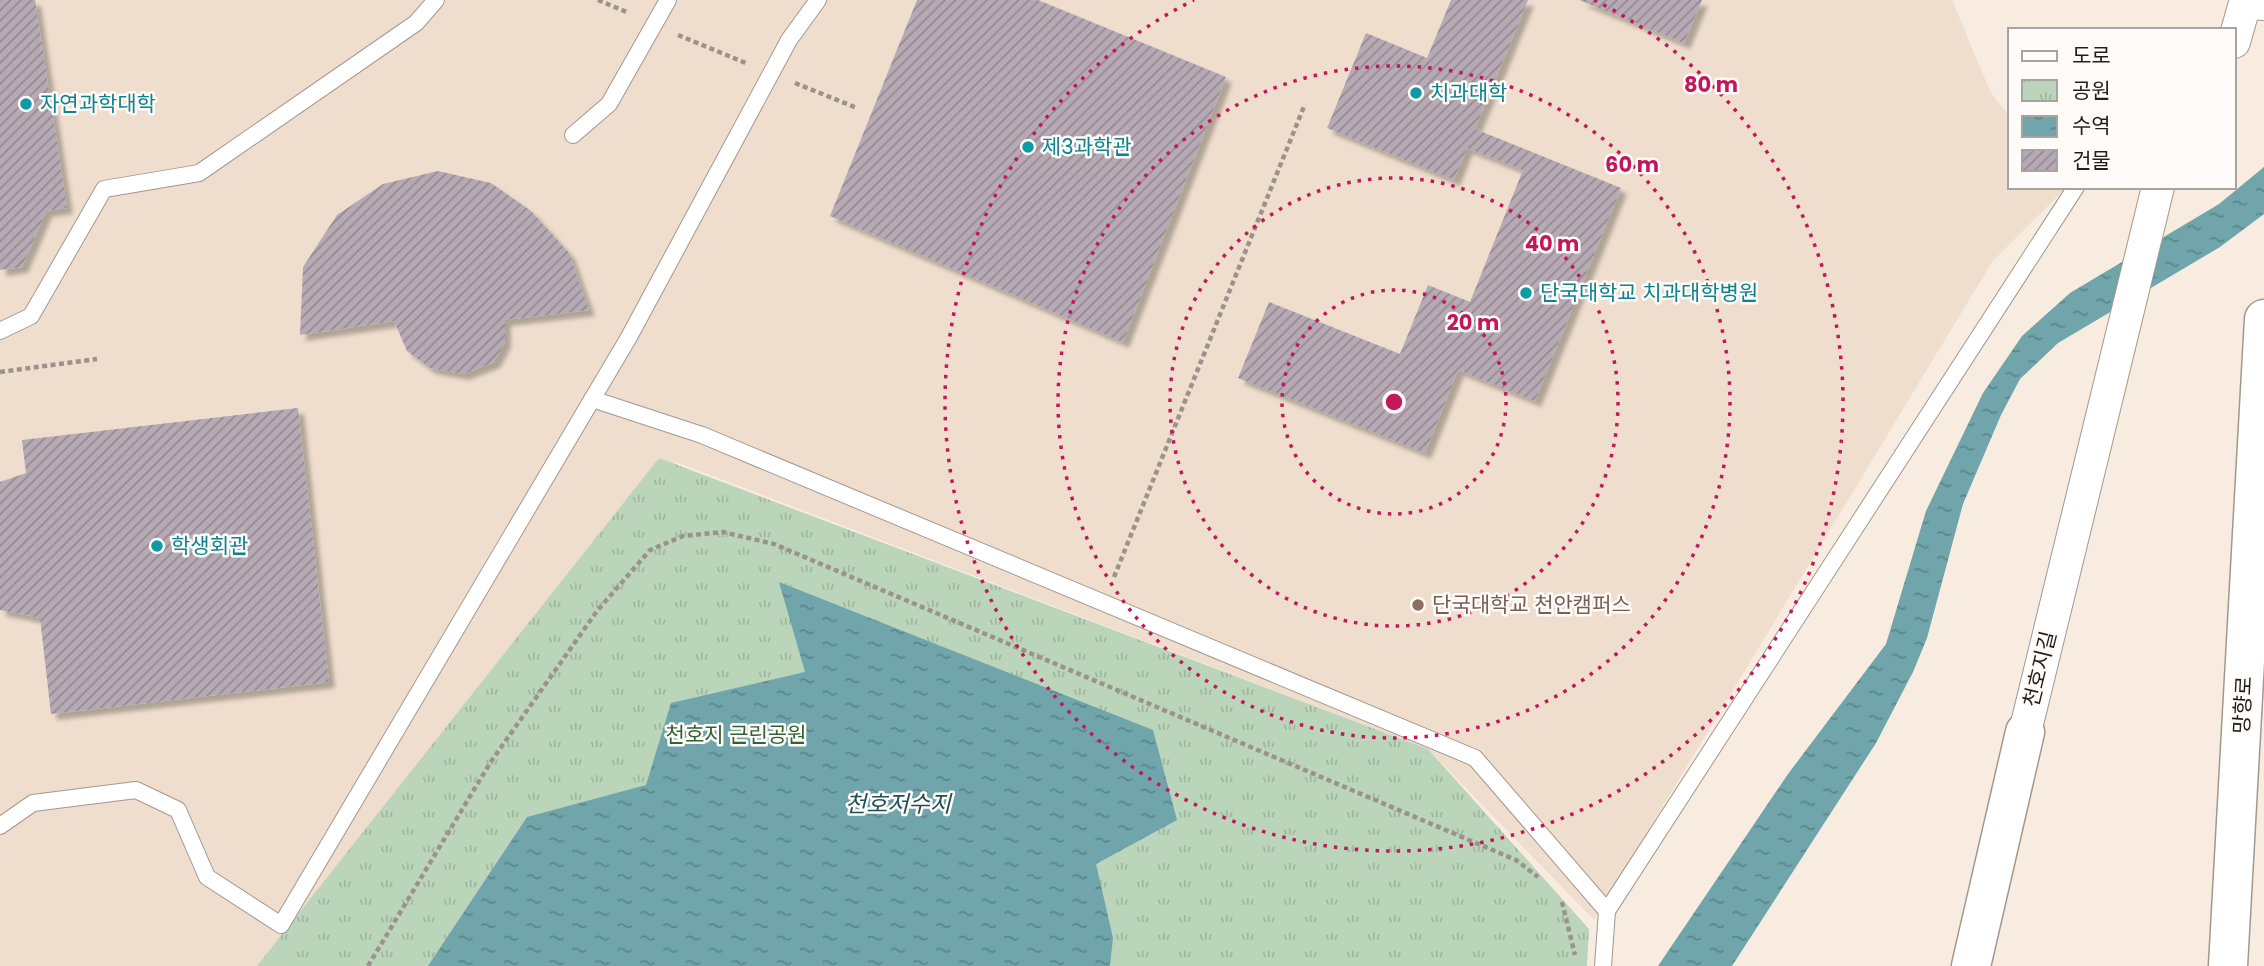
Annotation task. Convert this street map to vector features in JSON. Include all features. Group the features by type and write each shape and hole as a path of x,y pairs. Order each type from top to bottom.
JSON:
{"main road":[{"name":"망향로","path":"2228,966 2264,319"},
{"name":"천호지길","path":"1971,966 2025,732"}],"street":[{"path":"2236,35 2245,4 2264,4"},
{"name":"천호지길","path":"2025,732 2158,189"}],"lane":[{"path":"0,331 31,316 104,189 199,173 416,23 436,0"},
{"path":"573,135 609,104 668,0"},
{"path":"0,825 33,803 136,790 178,810 207,877 281,925 629,337 789,40 818,0"},
{"path":"1602,962 1607,911 2075,189"},
{"path":"592,399 702,435 1105,601 1475,758 1607,911"}],"path":[{"path":"597,0 635,16"},
{"path":"1105,601 1305,104"},
{"path":"0,372 97,359"},
{"path":"368,966 490,763 597,611 650,551 683,536 723,532 774,544 1516,860 1549,885"},
{"path":"1560,893 1577,963"}],"shaded area":[{"name":"단국대학교 천안캠퍼스","path":"0,0 1952,0 1990,91 2008,115 2008,189 2064,190 1992,262 1594,920 1428,749 676,462 364,966 0,966"}],"green space":[{"name":"천호지 근린공원","path":"659,458 1428,749 1589,929 1587,966 257,966"}],"water":[{"path":"2264,167 2264,214 2220,247 2058,343 2020,379 2001,415 1963,504 1927,638 1913,672 1876,743 1732,966 1658,966 1788,774 1886,644 1926,511 1983,393 2022,336 2070,293 2219,204"},
{"name":"천호저수지","path":"779,582 1153,730 1177,820 1096,864 1113,938 1110,966 428,966 527,817 646,785 671,703 805,672"}],"building":[{"name":"자연과학대학","path":"0,0 35,0 67,208 46,211 22,267 0,270"},
{"name":"제3과학관","path":"917,0 1038,0 1226,77 1123,342 830,216"},
{"name":"단국대학교 치과대학병원","path":"1451,0 1528,0 1475,129 1621,188 1535,401 1458,370 1425,453 1238,378 1269,302 1400,354 1428,285 1470,302 1523,170 1467,148 1454,180 1327,128 1366,33 1427,58"},
{"path":"1579,0 1702,0 1684,43"},
{"path":"438,171 491,183 531,211 569,253 589,310 505,320 505,342 494,362 463,374 430,368 407,351 394,321 300,335 303,267 337,215 383,184"},
{"name":"학생회관","path":"298,408 329,682 51,714 40,618 0,610 0,482 26,473 22,440"}],"place":[{"name":"치과대학","path":"1416,93"},
{"name":"자연과학대학","path":"26,104"},
{"name":"제3과학관","path":"1028,147"},
{"name":"단국대학교 치과대학병원","path":"1526,293"},
{"name":"학생회관","path":"157,546"},
{"name":"단국대학교 천안캠퍼스","path":"1418,605"}]}
